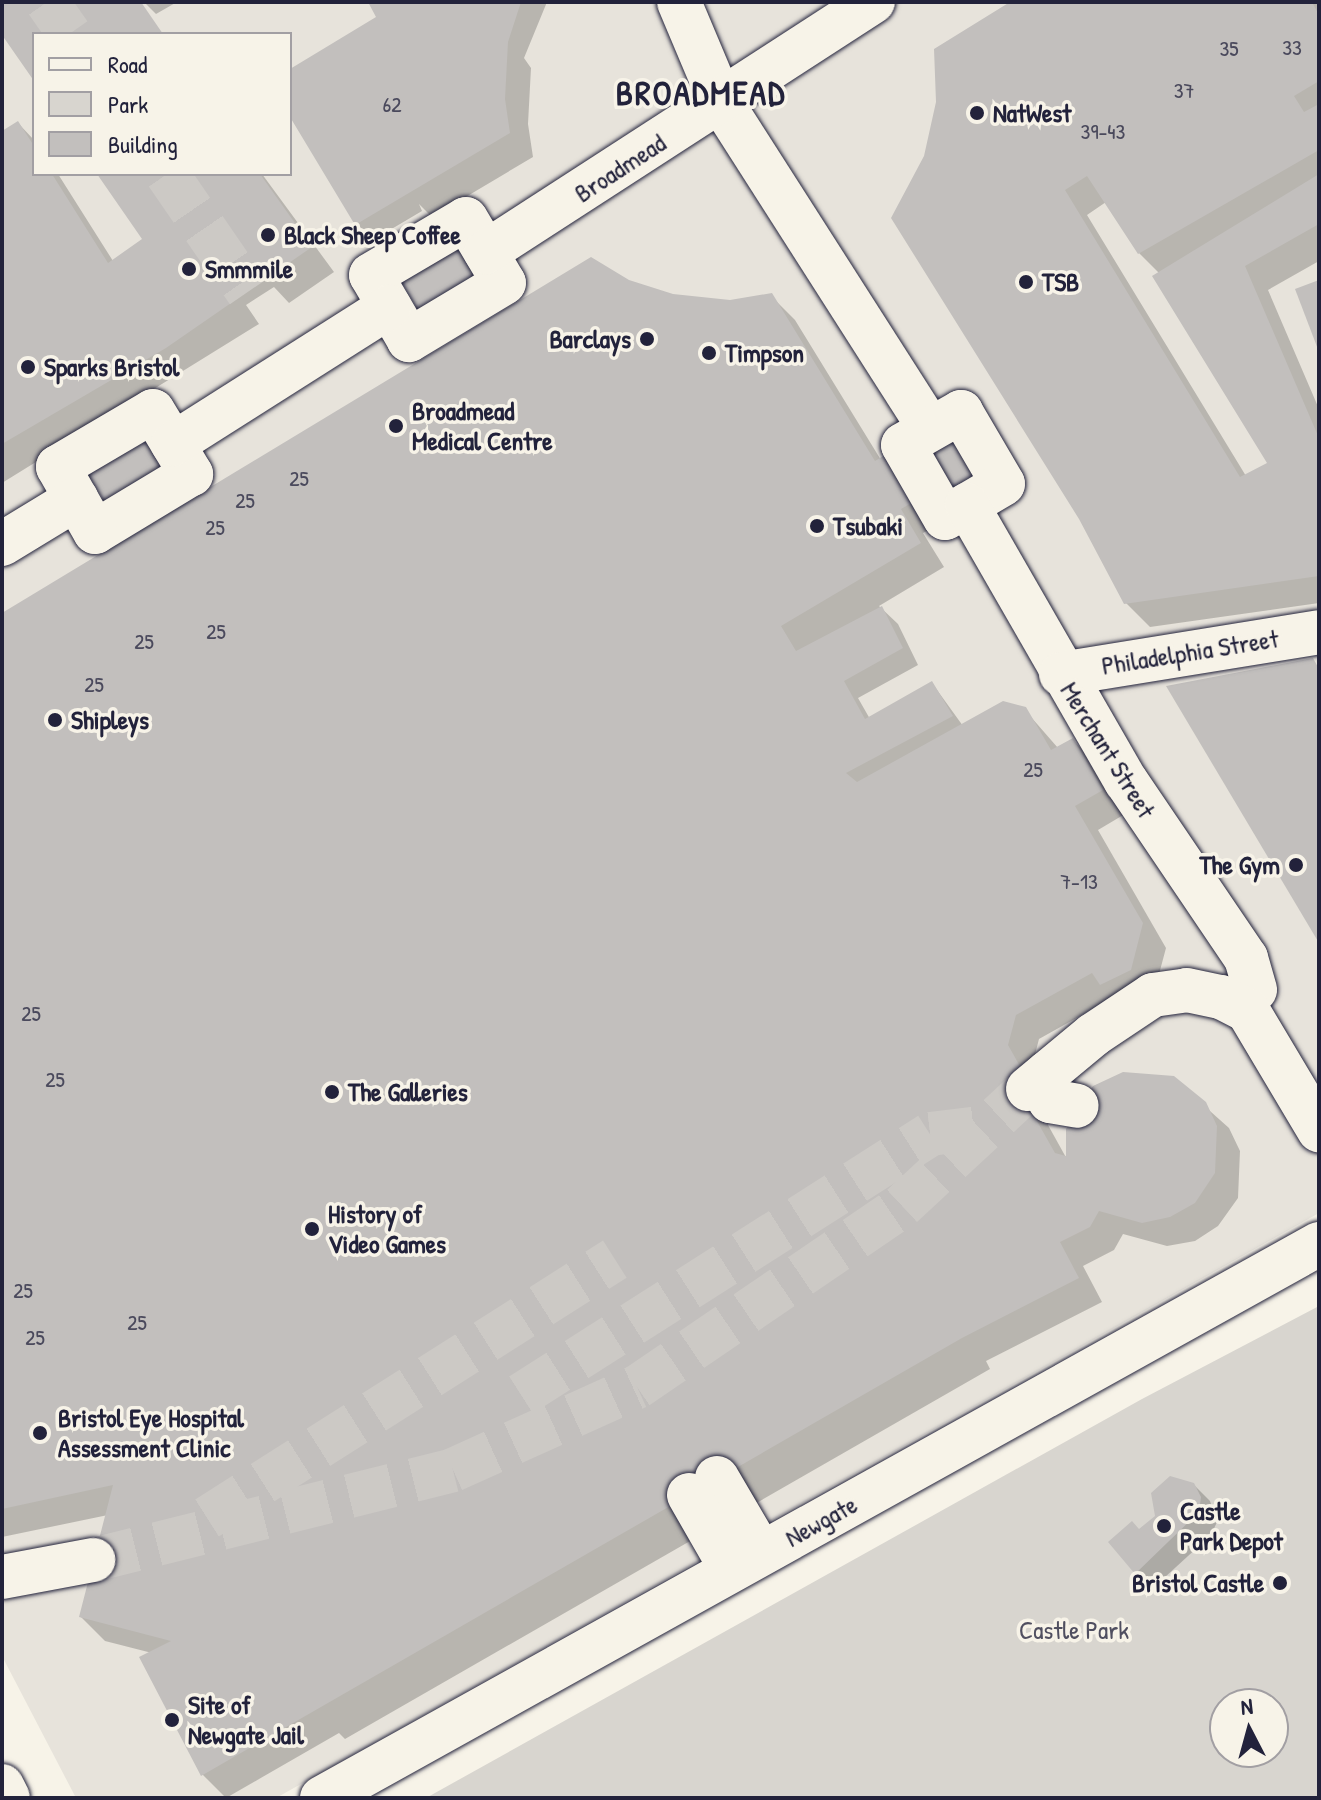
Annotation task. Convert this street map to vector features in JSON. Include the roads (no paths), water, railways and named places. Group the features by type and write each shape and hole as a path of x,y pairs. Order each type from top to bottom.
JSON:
{"street":[{"name":"Merchant Street","path":"679,2 721,102 930,429 903,445 945,518 967,505 1061,674 1126,781 1246,958 1255,990"},
{"name":"Broadmead","path":"486,252 873,2"},
{"path":"466,219 486,252 504,283 409,340 371,275 466,219"},
{"path":"173,444 389,307"},
{"path":"153,411 173,444 191,474 95,532 58,467 153,411"},
{"path":"2,544 76,499"},
{"name":"Philadelphia Street","path":"1061,674 1319,632"},
{"path":"1077,1106 1050,1101 1038,1081 1153,995 1198,992 1248,1011 1319,1130"},
{"name":"Newgate","path":"322,1798 746,1562 1083,1380 1319,1244"},
{"path":"703,1487 746,1562"},
{"path":"2,1577 74,1575"},
{"path":"2,1786 8,1798"}],"tunnel":[{"path":"47,2 68,32"},
{"path":"168,176 248,292"},
{"path":"93,1560 453,1470 637,1387 902,1206 1028,1089"},
{"path":"521,1395 930,1134 988,1127"},
{"path":"207,1518 615,1259"}],"place":[{"name":"NatWest","path":"977,113"},
{"name":"Black Sheep Coffee","path":"268,235"},
{"name":"Smmmile","path":"189,269"},
{"name":"TSB","path":"1026,282"},
{"name":"Barclays","path":"647,339"},
{"name":"Timpson","path":"709,353"},
{"name":"Sparks Bristol","path":"28,367"},
{"name":"Broadmead Medical Centre","path":"396,426"},
{"name":"Tsubaki","path":"817,526"},
{"name":"Shipleys","path":"55,720"},
{"name":"The Gym","path":"1296,865"},
{"name":"The Galleries","path":"332,1092"},
{"name":"History of Video Games","path":"312,1229"},
{"name":"Bristol Eye Hospital Assessment Clinic","path":"40,1433"},
{"name":"Castle Park Depot","path":"1164,1526"},
{"name":"Bristol Castle","path":"1280,1583"},
{"name":"Site of Newgate Jail","path":"172,1720"}],"district":[{"name":"BROADMEAD","path":"701,94"}],"park label":[{"name":"Castle Park","path":"1074,1630"}]}
